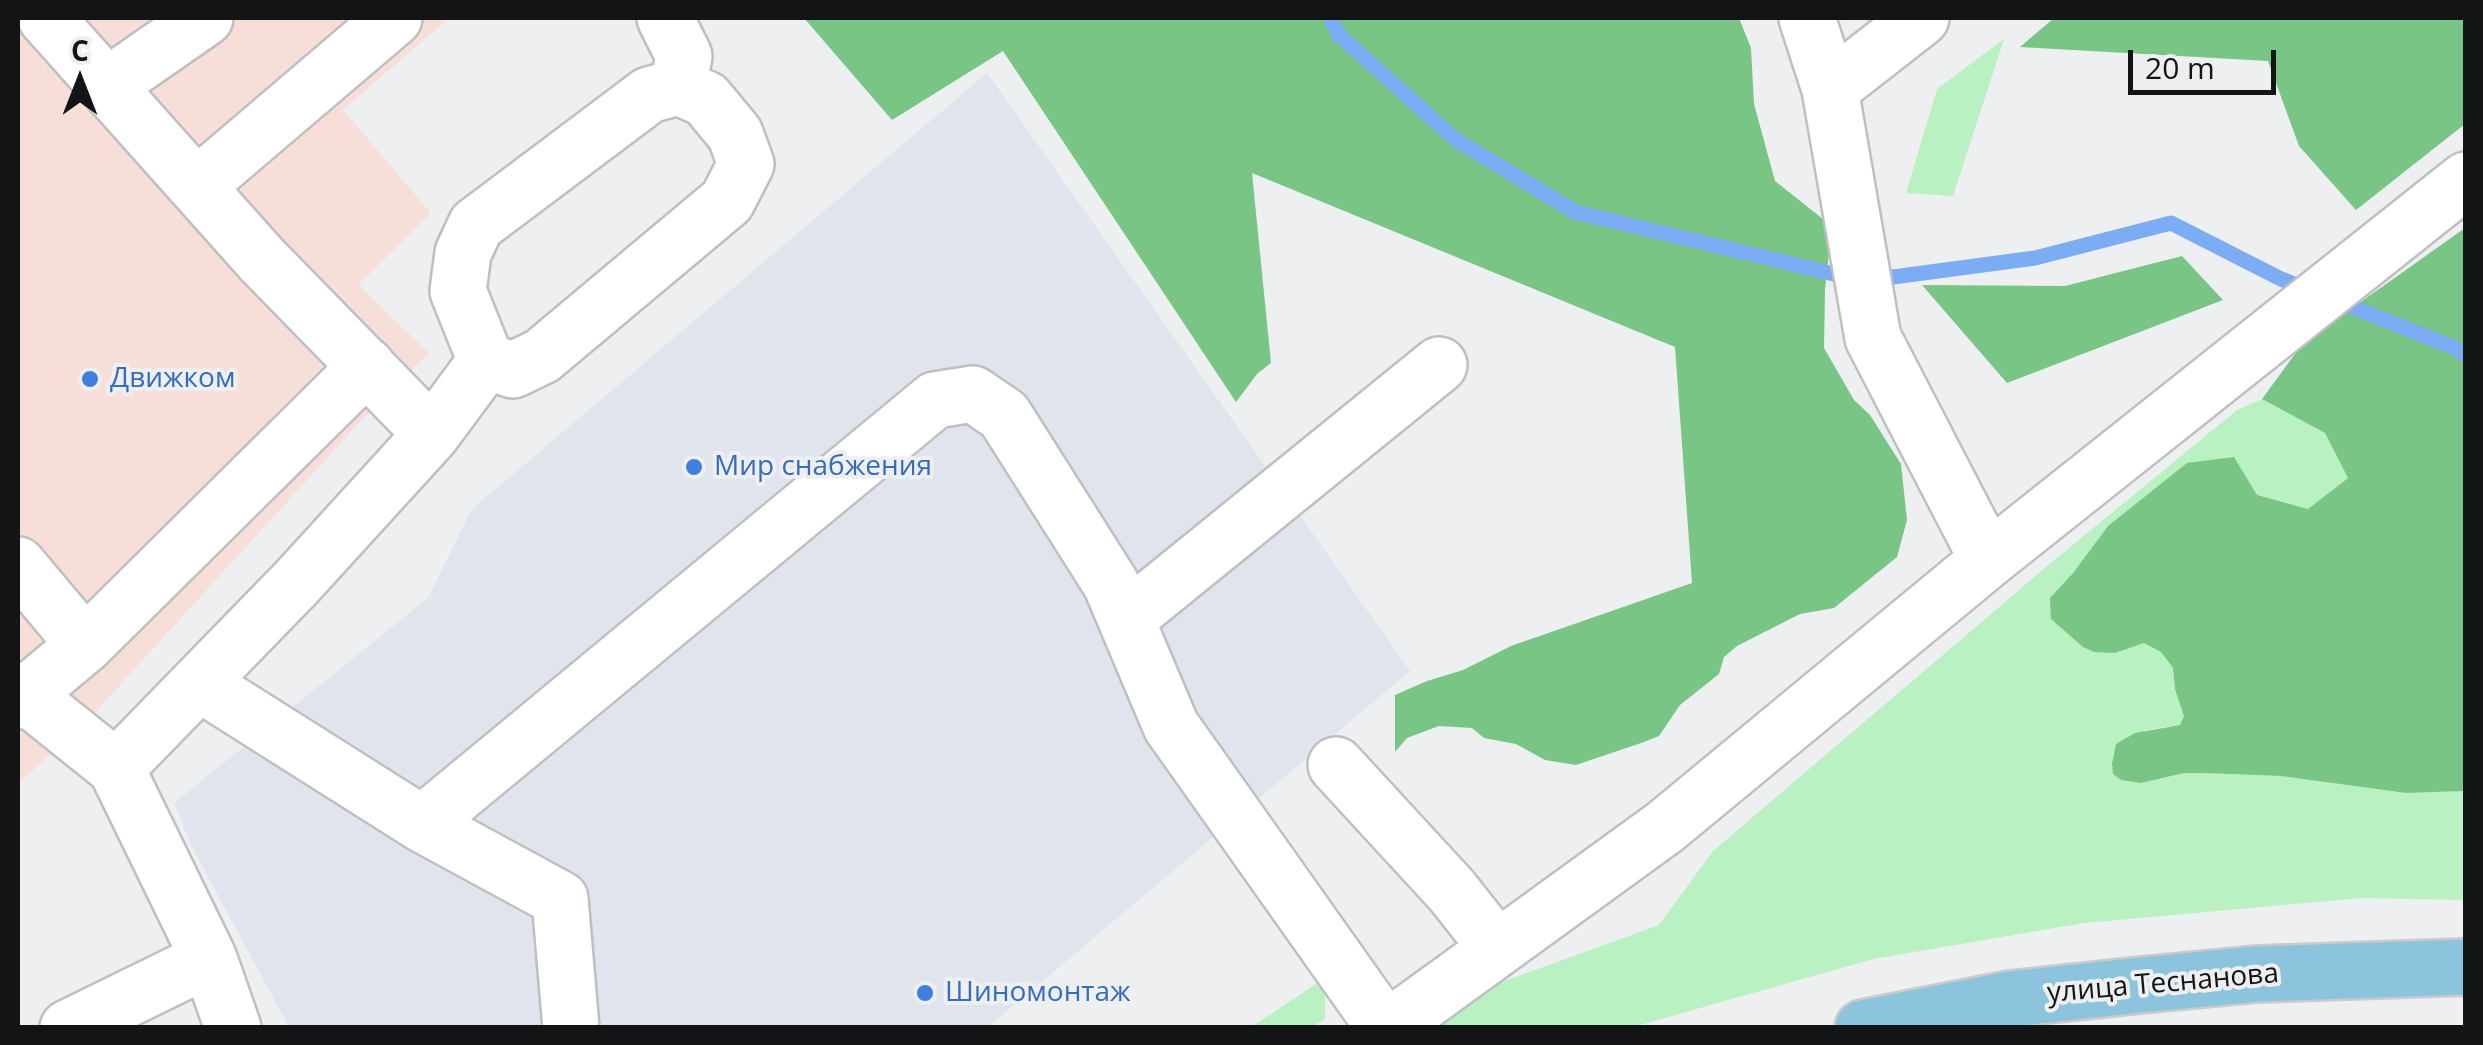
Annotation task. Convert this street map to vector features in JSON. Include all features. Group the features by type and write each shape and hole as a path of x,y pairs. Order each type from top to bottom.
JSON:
{"main road":[{"name":"улица Теснанова","path":"1863,1028 2010,998 2141,984 2258,974 2466,967"}],"street":[{"path":"46,18 262,260 432,434"},
{"path":"107,86 205,18"},
{"path":"197,186 394,18"},
{"path":"665,18 684,56 678,87"},
{"path":"1807,18 1830,89 1874,338 1988,560"},
{"path":"1830,89 1921,18"},
{"path":"678,87 706,99 734,134 746,164 727,200 542,356 513,370 486,361 458,290 463,252 476,225 649,95 678,87"},
{"path":"422,824 934,400 972,394 1004,415 1111,584 1171,726 1386,1028 1665,827 1988,560 2466,180"},
{"path":"116,768 432,434 486,361"},
{"path":"1126,618 1439,365"},
{"path":"234,1028 209,959 116,768 21,698 85,645 367,366"},
{"path":"18,564 85,645"},
{"path":"199,683 422,824 560,899 571,1028"},
{"path":"1336,765 1452,891 1497,948"},
{"path":"68,1028 209,959"}],"shaded area":[{"path":"18,18 449,18 343,110 431,213 358,285 429,353 371,410 89,719 18,784"},
{"path":"987,73 1410,671 988,1027 289,1027 192,847 174,803 428,598 472,509"}],"green space":[{"path":"804,18 1739,18 1751,48 1754,104 1775,181 1823,219 1831,235 1824,348 1854,400 1870,415 1901,464 1907,520 1897,557 1834,608 1800,614 1737,646 1724,657 1719,674 1680,705 1659,736 1644,742 1576,765 1545,760 1516,744 1484,738 1472,728 1439,726 1407,738 1395,752 1395,695 1463,670 1511,646 1692,583 1675,347 1252,173 1271,363 1257,374 1236,402 1003,51 892,120"},
{"path":"2054,18 2465,18 2465,124 2356,210 2299,146 2268,61 2020,47"},
{"path":"2004,39 1953,196 1906,193 1937,89"},
{"path":"2465,228 2465,791 2406,793 2281,776 2204,773 2184,773 2141,783 2121,780 2113,774 2116,744 2135,733 2180,725 2184,716 2173,668 2161,652 2144,643 2115,653 2083,647 2051,619 2050,598 2108,526 2187,463 2234,457 2257,495 2308,509 2348,478 2325,433 2262,399 2303,343"},
{"path":"2182,256 2223,300 2007,383 1922,285 2065,286"},
{"path":"2262,399 2325,433 2348,478 2308,509 2257,495 2108,526 2050,598 2115,653 2144,643 2161,652 2173,668 2175,689 2185,716 2180,725 2146,730 2113,754 2113,774 2141,783 2184,773 2204,773 2281,776 2406,793 2465,791 2465,900 2362,898 2084,923 1873,959 1633,1027 1424,1028 1499,983 1659,925 1713,851 2046,567 2237,410"},
{"path":"1325,978 1325,1019 1311,1027 1250,1028"}],"waterway":[{"path":"1331,18 1338,34 1455,139 1575,212 1863,281 2035,258 2171,223 2310,291"},
{"path":"2332,299 2455,348 2466,356"}],"place":[{"name":"Движком","path":"90,379"},
{"name":"Мир снабжения","path":"694,467"},
{"name":"Шиномонтаж","path":"925,993"}]}
